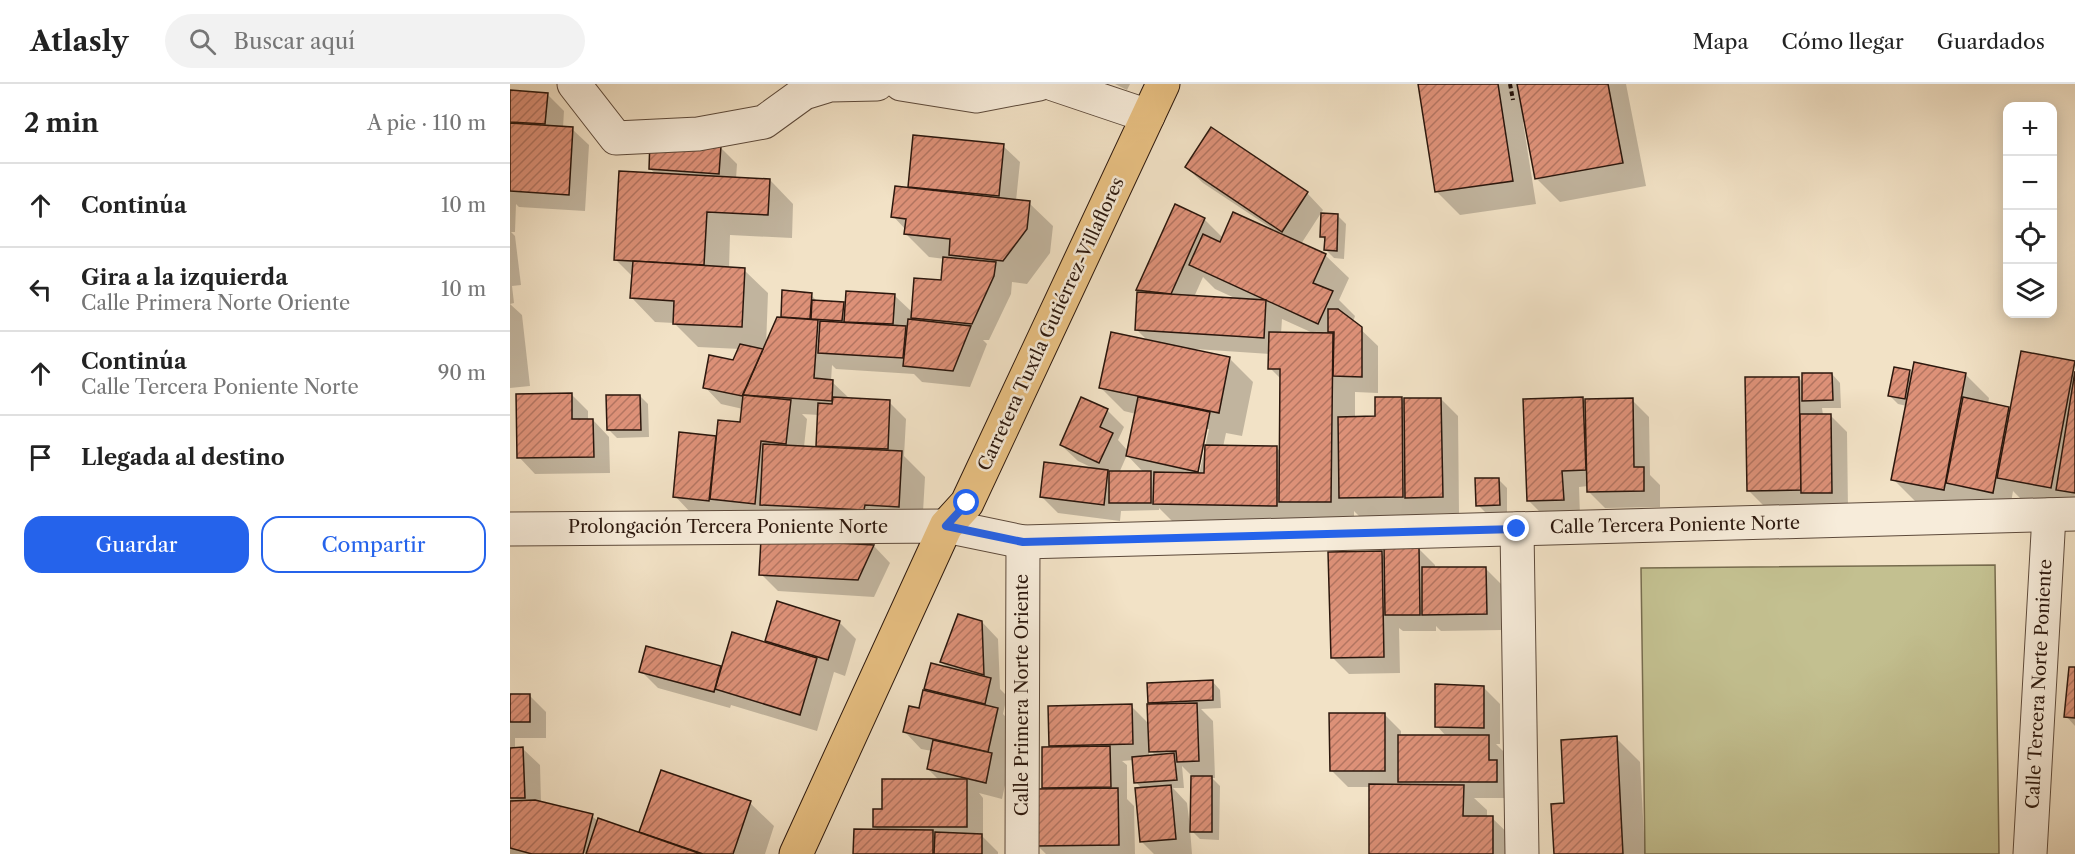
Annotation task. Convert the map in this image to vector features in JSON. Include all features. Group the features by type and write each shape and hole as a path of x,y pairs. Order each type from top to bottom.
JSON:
{"main road":[{"name":"Carretera Tuxtla Gutiérrez-Villaflores","path":"796,854 946,526 967,503 1163,84"}],"street":[{"path":"574,84 616,138 698,134 764,122 804,93 831,85 877,84"},
{"path":"901,84 976,96 1039,84"},
{"path":"1053,84 1148,116"},
{"name":"Calle Tercera Poniente Norte","path":"1023,542 2062,514"},
{"name":"Calle Tercera Norte Poniente","path":"2030,854 2062,514"},
{"path":"946,526 1023,542"},
{"name":"Prolongación Tercera Poniente Norte","path":"510,529 946,526"},
{"path":"1517,529 1522,854"},
{"name":"Calle Primera Norte Oriente","path":"1022,854 1023,542"}],"path":[{"path":"1510,84 1513,100"}],"shaded area":[{"path":"1995,565 1999,854 1645,854 1641,568"}],"building":[{"path":"1418,84 1498,84 1513,181 1435,192"},
{"path":"1517,84 1608,84 1623,163 1535,179"},
{"path":"510,90 548,93 545,124 510,122"},
{"path":"510,123 573,127 569,195 510,191"},
{"path":"1211,127 1308,192 1282,232 1185,167"},
{"path":"913,135 1004,144 999,196 908,187"},
{"path":"650,140 721,146 719,174 649,169"},
{"path":"619,171 770,179 768,215 707,212 704,265 614,260"},
{"path":"895,186 1030,201 1027,229 1003,261 949,255 950,239 904,234 906,219 891,217"},
{"path":"1175,204 1205,218 1171,294 1136,290"},
{"path":"1233,212 1326,254 1313,283 1333,291 1318,324 1189,265 1203,234 1220,242"},
{"path":"1321,213 1338,214 1337,251 1324,250 1325,237 1320,237"},
{"path":"943,257 996,262 994,276 972,324 911,318 914,278 941,280"},
{"path":"633,261 745,268 742,327 673,324 674,301 630,298"},
{"path":"782,290 812,293 810,319 781,317"},
{"path":"846,291 895,294 893,324 844,322"},
{"path":"1137,292 1266,300 1264,338 1135,330"},
{"path":"812,300 844,302 842,321 811,319"},
{"path":"1328,309 1338,309 1362,327 1362,377 1333,376 1334,332 1328,332"},
{"path":"777,317 818,320 814,378 833,380 832,401 743,395"},
{"path":"908,319 971,326 953,371 903,366"},
{"path":"820,321 906,326 903,358 818,353"},
{"path":"1111,332 1230,357 1219,413 1099,388"},
{"path":"1269,332 1333,333 1331,502 1279,502 1280,369 1268,369"},
{"path":"740,344 763,349 742,396 703,388 709,355 733,360"},
{"path":"2021,351 2075,361 2051,488 1997,478"},
{"path":"1914,362 1966,373 1944,490 1891,480"},
{"path":"1894,367 1910,370 1905,399 1888,396"},
{"path":"2075,371 2075,493 2056,490"},
{"path":"1802,373 1832,373 1833,400 1802,401"},
{"path":"1745,377 1799,377 1801,490 1747,491"},
{"path":"572,393 572,419 593,419 594,457 517,458 516,394"},
{"path":"606,395 640,395 641,430 607,430"},
{"path":"743,395 791,400 786,444 761,441 755,504 710,499 718,420 740,422"},
{"path":"833,397 890,400 888,449 816,446 818,403 832,404"},
{"path":"1081,397 1108,409 1100,427 1113,433 1099,463 1060,445"},
{"path":"1138,397 1210,412 1198,472 1126,456"},
{"path":"1375,397 1402,397 1403,497 1339,498 1338,417 1375,416"},
{"path":"1583,397 1586,470 1562,471 1564,500 1527,501 1523,399"},
{"path":"1963,397 2009,407 1993,493 1946,483"},
{"path":"1404,398 1441,398 1443,497 1405,498"},
{"path":"1633,398 1634,467 1644,467 1644,491 1587,492 1585,399"},
{"path":"1800,414 1831,414 1832,493 1801,493"},
{"path":"679,432 716,436 709,501 673,497"},
{"path":"763,444 902,451 899,507 865,505 864,510 760,505"},
{"path":"1205,445 1277,446 1277,506 1153,504 1154,472 1204,473"},
{"path":"1044,462 1108,470 1104,505 1040,497"},
{"path":"1109,471 1151,471 1151,503 1109,503"},
{"path":"1475,478 1499,478 1500,505 1476,506"},
{"path":"761,539 874,545 858,580 759,575"},
{"path":"1419,546 1420,615 1385,615 1384,547"},
{"path":"1382,551 1384,657 1331,658 1328,552"},
{"path":"1422,567 1486,567 1487,614 1422,615"},
{"path":"777,601 840,621 828,660 765,641"},
{"path":"958,614 982,621 984,675 940,662"},
{"path":"732,632 817,658 800,715 715,689"},
{"path":"646,646 721,666 714,692 639,672"},
{"path":"931,663 991,678 985,704 924,689"},
{"path":"2069,667 2075,667 2075,718 2064,717"},
{"path":"1213,680 1213,700 1148,703 1147,683"},
{"path":"1435,684 1484,686 1484,728 1435,727"},
{"path":"923,690 998,708 988,752 903,732 909,706 919,708"},
{"path":"510,694 530,694 530,722 510,722"},
{"path":"1197,703 1199,761 1177,762 1176,751 1149,752 1147,704"},
{"path":"1132,704 1133,744 1049,746 1048,706"},
{"path":"1329,713 1385,713 1385,771 1330,771"},
{"path":"1398,735 1489,735 1489,760 1497,760 1497,782 1398,782"},
{"path":"1617,736 1623,854 1554,854 1551,804 1564,803 1561,740"},
{"path":"933,740 992,753 986,783 927,769"},
{"path":"1110,746 1111,787 1042,788 1042,747"},
{"path":"523,747 525,798 510,798 510,748"},
{"path":"1174,753 1177,780 1134,783 1132,757"},
{"path":"661,770 751,801 733,854 703,854 639,832"},
{"path":"1191,776 1212,776 1212,832 1190,832"},
{"path":"882,779 967,779 967,827 873,827 873,809 882,809"},
{"path":"1369,784 1464,785 1463,816 1493,816 1493,854 1369,854"},
{"path":"1171,785 1176,839 1140,842 1135,788"},
{"path":"1118,788 1119,845 1036,846 1035,789"},
{"path":"535,800 593,814 583,854 532,854 510,848 510,801"},
{"path":"598,818 701,854 586,854"},
{"path":"854,829 933,830 933,854 853,854"},
{"path":"935,832 982,834 982,854 934,854"}],"route":[{"path":"967,503 946,526 1023,542 1517,529"}]}
